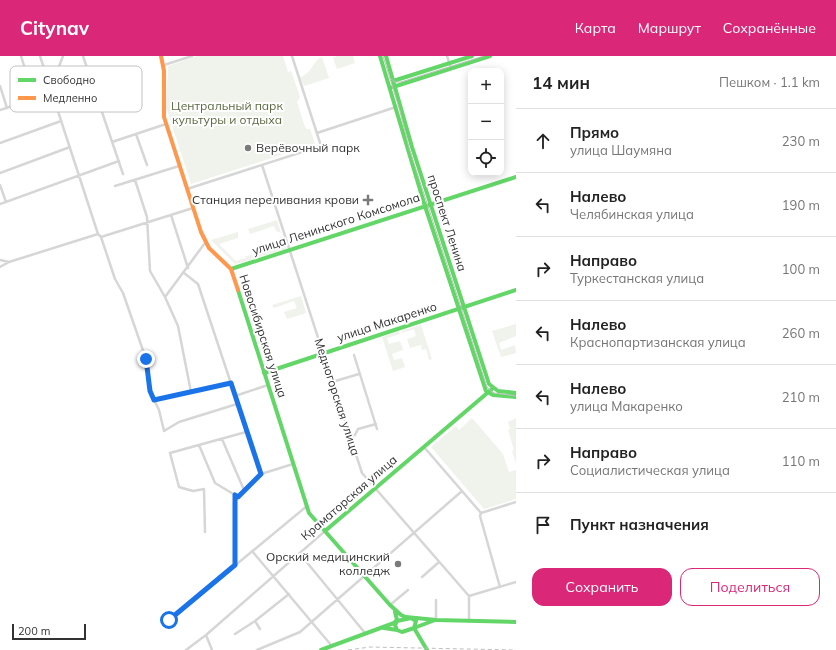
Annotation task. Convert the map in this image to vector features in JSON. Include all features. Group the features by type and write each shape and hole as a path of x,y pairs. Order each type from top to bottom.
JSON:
{"main road":[{"name":"Новосибирская улица","path":"161,56 164,65 162,108 179,166 205,243 231,269 309,513 390,604 402,616 412,618"},
{"name":"проспект Ленина","path":"380,56 396,107 400,127 416,181 458,310 488,393"},
{"name":"проспект Ленина","path":"386,56 420,174 479,354 492,389"},
{"path":"389,83 472,56"},
{"path":"390,88 490,56"},
{"name":"улица Ленинского Комсомола","path":"231,269 516,176"},
{"name":"улица Макаренко","path":"264,373 516,290"},
{"path":"492,389 516,397"},
{"name":"Краматорская улица","path":"324,531 492,389"},
{"path":"488,393 516,393"},
{"path":"390,604 396,614 396,627 399,631"},
{"path":"321,650 396,622 412,618 516,622"},
{"path":"412,618 416,622 414,628 427,650"},
{"path":"377,629 388,628 399,631 414,628 436,620"}],"street":[{"path":"21,56 24,66"},
{"path":"40,56 43,66"},
{"path":"59,66 63,56"},
{"path":"83,56 86,66"},
{"path":"164,65 192,56"},
{"path":"187,189 322,146 292,56"},
{"path":"447,56 451,68"},
{"path":"457,61 459,66"},
{"path":"433,68 435,74"},
{"path":"0,86 7,108"},
{"path":"0,110 10,107"},
{"path":"317,132 396,107"},
{"path":"58,112 98,234 101,237 115,279 123,293 146,359 150,391 159,410 164,431 179,422 237,404"},
{"path":"102,112 123,174"},
{"path":"398,114 403,112"},
{"path":"0,143 61,120"},
{"path":"112,142 166,124"},
{"path":"400,127 406,125"},
{"path":"136,134 147,165"},
{"path":"0,173 70,147"},
{"path":"406,149 412,148"},
{"path":"410,160 415,158"},
{"path":"0,204 119,161"},
{"name":"Медногорская улица","path":"262,165 362,473 469,596"},
{"path":"115,186 179,166"},
{"path":"415,176 420,174"},
{"path":"416,181 422,179"},
{"path":"135,180 146,217 150,271 165,297 181,336 191,392"},
{"path":"0,185 6,202"},
{"path":"101,237 193,208"},
{"path":"171,215 188,268"},
{"path":"0,267 9,262 98,234"},
{"path":"165,297 188,268 205,243"},
{"path":"441,257 447,255"},
{"path":"0,260 9,262"},
{"path":"184,273 198,284 261,474"},
{"path":"467,335 472,333"},
{"path":"474,356 479,354"},
{"path":"354,355 377,429"},
{"path":"332,382 359,374"},
{"path":"154,400 231,383"},
{"path":"235,396 268,385"},
{"path":"351,437 355,435 358,429 376,424"},
{"path":"205,532 204,489 192,491 179,486 170,453 246,432"},
{"path":"222,439 244,490"},
{"path":"200,445 215,483 238,497 261,474 293,464"},
{"path":"424,447 481,513 480,516 500,587"},
{"path":"257,650 300,632 313,622 364,575 462,491"},
{"path":"235,495 235,565"},
{"path":"481,513 516,502"},
{"path":"169,620 307,506"},
{"name":"Краматорская улица","path":"186,650 206,635 274,577 324,531"},
{"path":"252,551 331,645"},
{"path":"300,554 365,633"},
{"path":"422,577 439,562"},
{"path":"469,621 469,596 516,582"},
{"path":"390,604 408,590"},
{"path":"235,634 255,621 289,594"},
{"path":"436,600 436,620"},
{"path":"255,621 260,629"},
{"path":"206,635 212,650"}],"green space":[{"name":"Центральный парк культуры и отдыха","path":"197,56 283,56 288,72 291,71 300,97 297,102 305,127 310,129 315,144 191,184 166,107 168,66"},
{"path":"337,56 353,56 355,63 337,69 333,58"},
{"path":"322,57 329,78 304,86 300,77 308,73 316,61"},
{"path":"277,220 281,233 276,231 274,226 250,234 248,229"},
{"path":"238,232 238,238 219,244 236,261 246,258 245,256 252,255 253,259 235,264 211,240"},
{"path":"282,236 286,249 254,258 253,255 281,246 279,239"},
{"path":"301,296 306,313 287,319 284,312 297,308 294,301 274,308 272,305"},
{"path":"516,324 516,336 499,343 501,350 515,345 516,353 501,357 492,331"},
{"path":"421,325 432,359 429,360 426,349 422,350 421,345 410,348 407,339 416,336 414,329 402,333 401,331"},
{"path":"399,331 400,334 387,338 389,344 400,341 403,350 392,354 394,360 402,358 405,367 393,371 382,337"},
{"path":"472,418 503,454 509,472 516,470 516,499 484,509 431,447 456,426 459,430"},
{"path":"516,418 516,464 512,451 514,450 508,430 510,429 508,422"}],"tram line":[{"path":"383,56 400,111 409,148 487,387 494,393 516,396"},
{"path":"390,78 395,82 401,82 484,56"}],"railway":[{"path":"348,650 370,647 515,650"}],"traffic: fast":[{"path":"380,56 424,203 486,391 493,395 516,397"},
{"path":"386,56 412,147 489,384 498,391 516,393"},
{"path":"393,81 472,56"},
{"path":"393,87 490,56"},
{"path":"231,269 516,177"},
{"path":"238,290 309,513 390,605 401,615 406,617 436,620 516,622"},
{"path":"264,373 516,290"},
{"path":"325,531 492,389"},
{"path":"321,650 394,623 397,620 395,612"},
{"path":"411,618 416,621 414,628 402,632 397,630 395,625 397,621 411,618"},
{"path":"427,650 414,628 435,620"},
{"path":"384,628 397,630"}],"traffic: slow":[{"path":"161,56 164,71 164,117 201,232 209,248 231,269 238,290"}],"place":[{"name":"Верёвочный парк","path":"248,148"},
{"name":"Станция переливания крови","path":"368,200"},
{"name":"Орский медицинский колледж","path":"398,564"}],"route":[{"path":"146,359 150,391 154,400 231,383 261,474 238,497 235,495 235,565 169,620"}]}
